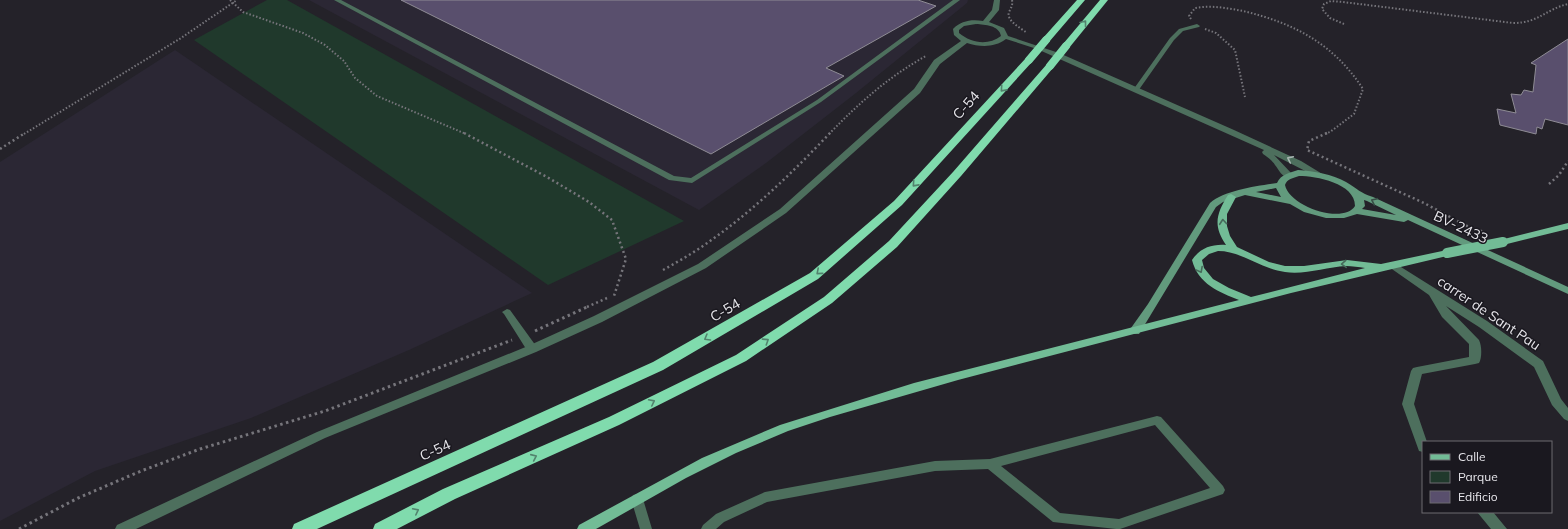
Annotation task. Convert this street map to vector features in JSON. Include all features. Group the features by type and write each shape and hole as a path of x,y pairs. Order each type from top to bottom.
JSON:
{"highway":[{"name":"C-54","path":"300,529 658,366 814,276 898,203 1029,60 1081,0"},
{"path":"381,529 449,494 614,421 734,361 828,300 893,244 957,174 1050,66 1104,0"}],"main road":[{"name":"BV-2433","path":"1289,175 1308,173 1320,175 1342,183 1358,195 1370,198 1415,221 1568,291"},
{"path":"1279,185 1282,179 1289,175"},
{"name":"BV-2433","path":"1135,331 1145,318 1210,209 1219,201 1231,196 1279,185 1283,194 1294,203 1310,211 1329,215 1351,214 1357,211 1415,221"},
{"name":"BV-2433","path":"1246,192 1294,203"},
{"path":"1357,211 1360,206 1358,195"},
{"path":"1231,196 1222,214 1222,226 1225,236 1234,249"},
{"path":"584,529 716,457 783,429 885,397 1250,300 1388,266 1568,226"},
{"path":"1250,300 1218,287 1205,278 1198,268 1197,260 1203,252 1213,248 1234,249 1266,264 1285,269 1304,269 1348,263 1388,266"}],"street":[{"path":"984,23 993,14 998,4 997,0"},
{"path":"968,23 984,23 998,27 1002,30 1005,37 1002,40 989,44 965,41 956,34 955,30 957,27 968,23"},
{"path":"1005,37 1024,42 1136,90 1288,158 1320,175"},
{"path":"122,529 321,435 532,349 598,319 702,266 783,211 880,126 917,91 937,62 965,41"},
{"path":"1259,145 1279,163 1283,170 1289,175"},
{"name":"carrer de Sant Pau","path":"1388,266 1483,324 1539,364 1556,402 1568,416"},
{"path":"1422,444 1408,404 1417,371 1475,360 1475,343 1446,314 1432,292"},
{"path":"1485,513 1500,529"}],"lane":[{"path":"337,0 672,178 692,181 820,101 957,0"},
{"path":"1136,90 1172,39 1181,30 1197,26"},
{"path":"507,312 532,349"},
{"path":"707,529 720,518 765,497 935,466 990,464 1157,420 1219,490 1119,524 1057,518 990,464"},
{"path":"637,499 646,529"}],"path":[{"path":"230,0 243,12 303,33 325,45 344,61 355,78 376,96 465,134 547,176 590,202 612,220 626,259 615,289"},
{"path":"0,148 182,38 235,3 237,0"},
{"path":"1344,24 1330,18 1322,9 1324,4 1331,1 1343,2 1523,24 1536,20 1559,5 1568,4"},
{"path":"1245,97 1235,50 1216,33 1194,25 1189,16 1195,7 1207,4 1230,5 1276,18 1306,33 1334,56 1357,80 1363,89 1354,114 1330,132 1309,141 1307,150 1424,202 1467,226 1505,241"},
{"path":"659,273 716,237 786,178 847,114 882,84 916,60 930,54"},
{"path":"1549,184 1559,175 1568,161"},
{"path":"19,529 78,498 141,471 200,449 325,411 523,335 621,292"}],"shaded area":[{"path":"309,0 968,0 967,3 856,93 766,163 699,210"},
{"path":"175,50 532,293 409,350 251,418 95,471 0,521 0,162"}],"green space":[{"path":"267,0 287,0 684,221 548,285 194,40"}],"building":[{"path":"401,0 918,0 936,6 826,68 844,76 711,154"},
{"path":"1568,39 1568,125 1545,119 1542,129 1537,127 1536,134 1500,125 1497,109 1516,113 1511,94 1521,95 1524,90 1533,92 1536,65 1531,63"}]}
